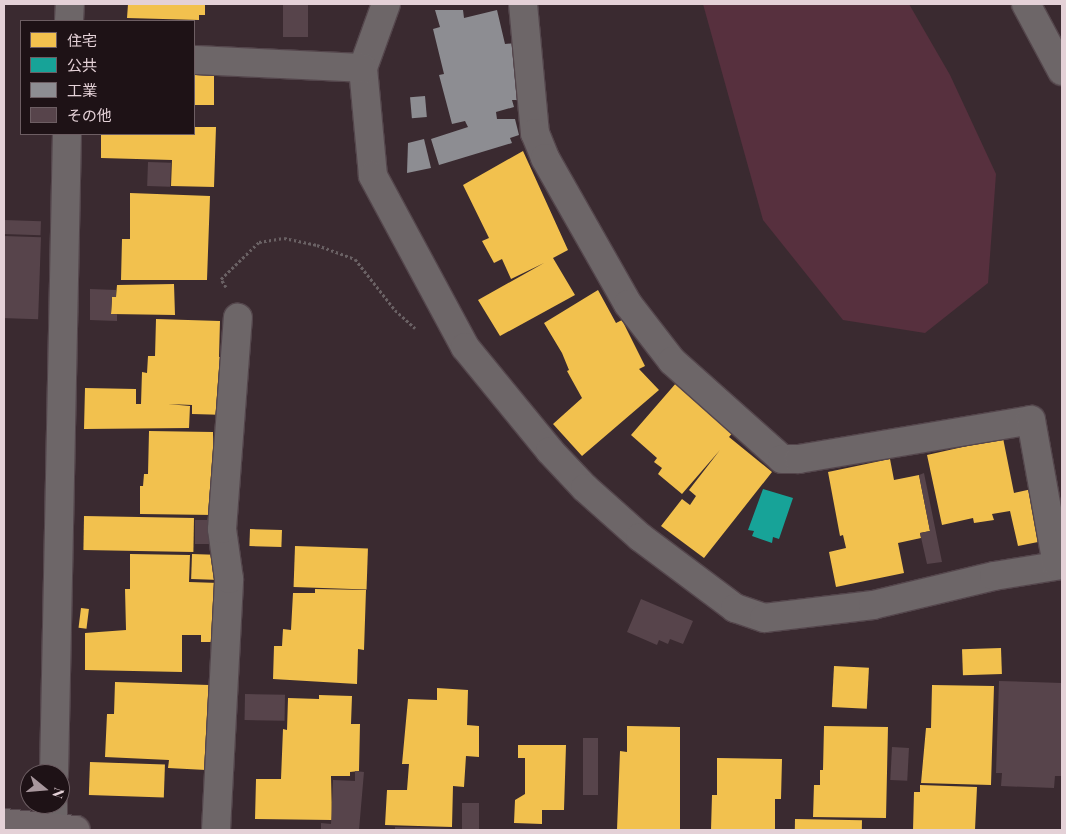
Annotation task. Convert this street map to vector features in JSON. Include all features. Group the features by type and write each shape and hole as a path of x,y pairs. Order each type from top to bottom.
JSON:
{"main road":[{"path":"4,823 61,820"}],"street":[{"path":"69,20 70,4"},
{"path":"386,4 363,68 373,176 465,347 585,488 640,537 735,608 764,618 873,605 1059,565 1032,420 799,459 782,459 672,361 628,304 545,158 535,133 523,4"},
{"path":"1026,4 1062,71"},
{"path":"195,60 363,68"},
{"path":"54,764 67,135"},
{"path":"216,830 229,579 222,529 238,318"}],"path":[{"path":"238,318 241,311 221,279 259,242 284,238 317,244 355,259 395,310 423,335"}],"shaded area":[{"path":"703,4 909,4 950,75 996,174 988,283 925,333 843,320 763,220"}],"building: 住宅":[{"path":"128,4 205,4 205,15 199,15 199,20 127,18"},
{"path":"195,70 214,70 214,105 195,105"},
{"path":"195,127 216,127 214,187 171,186 172,160 101,158 101,135 195,135"},
{"path":"523,151 568,250 553,258 575,295 500,336 478,300 544,263 511,279 502,259 494,263 482,241 489,238 463,185"},
{"path":"130,193 210,196 207,280 121,280 122,239 130,239"},
{"path":"174,284 175,315 111,314 112,297 116,297 117,285"},
{"path":"598,290 616,323 622,320 645,366 639,369 659,390 582,456 553,424 582,398 567,371 569,370 562,353 544,323"},
{"path":"156,319 220,321 219,357 228,357 227,415 192,414 192,405 168,404 190,406 189,428 84,429 85,388 136,389 136,404 141,404 142,372 147,373 148,356 155,356"},
{"path":"677,382 734,431 729,437 772,472 704,558 661,526 682,499 690,505 696,496 689,490 720,450 682,494 658,474 662,468 654,462 657,458 631,435"},
{"path":"149,431 213,432 214,515 140,514 140,486 143,486 144,474 148,474"},
{"path":"1003,438 1014,493 1032,489 1043,541 1018,546 1010,511 992,514 994,520 974,523 973,518 942,525 927,455"},
{"path":"890,459 894,480 919,475 930,531 920,533 921,538 898,543 904,573 836,587 829,552 846,548 843,535 840,536 828,472"},
{"path":"84,516 194,518 193,552 83,550"},
{"path":"250,529 282,530 281,547 249,546"},
{"path":"295,546 368,549 367,590 294,587"},
{"path":"130,554 190,555 189,582 219,583 218,642 201,642 201,635 182,635 182,672 85,670 85,633 126,630 125,589 130,589"},
{"path":"192,554 221,555 220,580 191,579"},
{"path":"315,589 366,590 364,650 358,649 357,684 273,679 274,646 282,646 283,629 291,630 293,593 315,593"},
{"path":"81,608 89,609 87,629 79,628"},
{"path":"1001,648 1002,674 963,675 962,649"},
{"path":"834,666 869,668 867,709 832,707"},
{"path":"115,682 209,685 206,770 168,768 169,760 105,757 107,714 114,714"},
{"path":"932,685 994,686 991,785 921,783 926,728 931,728"},
{"path":"437,688 468,690 467,725 479,726 479,757 466,756 464,787 453,786 452,827 385,825 387,790 407,790 409,764 402,764 408,699 437,700"},
{"path":"319,695 352,696 351,724 360,724 359,771 350,772 350,776 331,776 332,820 255,819 256,779 281,779 283,729 287,730 288,698 319,699"},
{"path":"627,726 680,727 680,830 617,830 620,751 627,752"},
{"path":"824,726 888,727 886,818 813,817 814,785 820,785 820,770 823,770"},
{"path":"518,745 566,745 564,810 542,810 542,824 514,823 515,800 525,794 525,758 518,758"},
{"path":"717,758 782,759 781,799 775,799 775,830 711,830 712,795 717,795"},
{"path":"90,762 165,765 164,798 89,795"},
{"path":"920,785 977,787 975,830 913,830 914,792 920,792"},
{"path":"795,819 862,820 862,830 795,830"}],"building: 公共":[{"path":"763,489 793,498 779,539 773,537 772,543 752,536 754,531 748,530"}],"building: 工業":[{"path":"435,10 463,10 464,18 497,10 505,44 516,43 519,100 512,100 514,107 496,112 497,119 515,119 519,135 510,138 512,143 439,165 431,139 468,127 465,121 452,124 439,75 444,74 433,29 440,27"},
{"path":"425,96 427,117 412,118 410,97"},
{"path":"424,139 431,168 407,173 408,143"}],"building: その他":[{"path":"283,4 308,4 308,37 283,37"},
{"path":"148,162 171,163 170,187 147,186"},
{"path":"4,220 41,221 40,235 4,234"},
{"path":"4,236 41,237 38,319 4,318"},
{"path":"90,289 116,290 116,297 112,297 111,314 117,314 117,321 90,320"},
{"path":"924,473 942,562 927,564 920,533 930,531 919,475"},
{"path":"195,520 215,520 215,544 195,544"},
{"path":"641,599 693,621 683,644 670,639 668,644 659,640 657,645 627,632"},
{"path":"999,681 1062,683 1062,776 1055,776 1054,788 1001,786 1002,773 996,773"},
{"path":"245,694 285,695 285,721 245,720"},
{"path":"583,738 598,738 598,795 583,795"},
{"path":"892,747 909,748 907,781 890,780"},
{"path":"355,771 364,772 359,830 321,830 321,823 331,824 333,780 355,781"},
{"path":"462,803 479,803 479,830 462,830"},
{"path":"395,827 451,828 395,830"}]}
